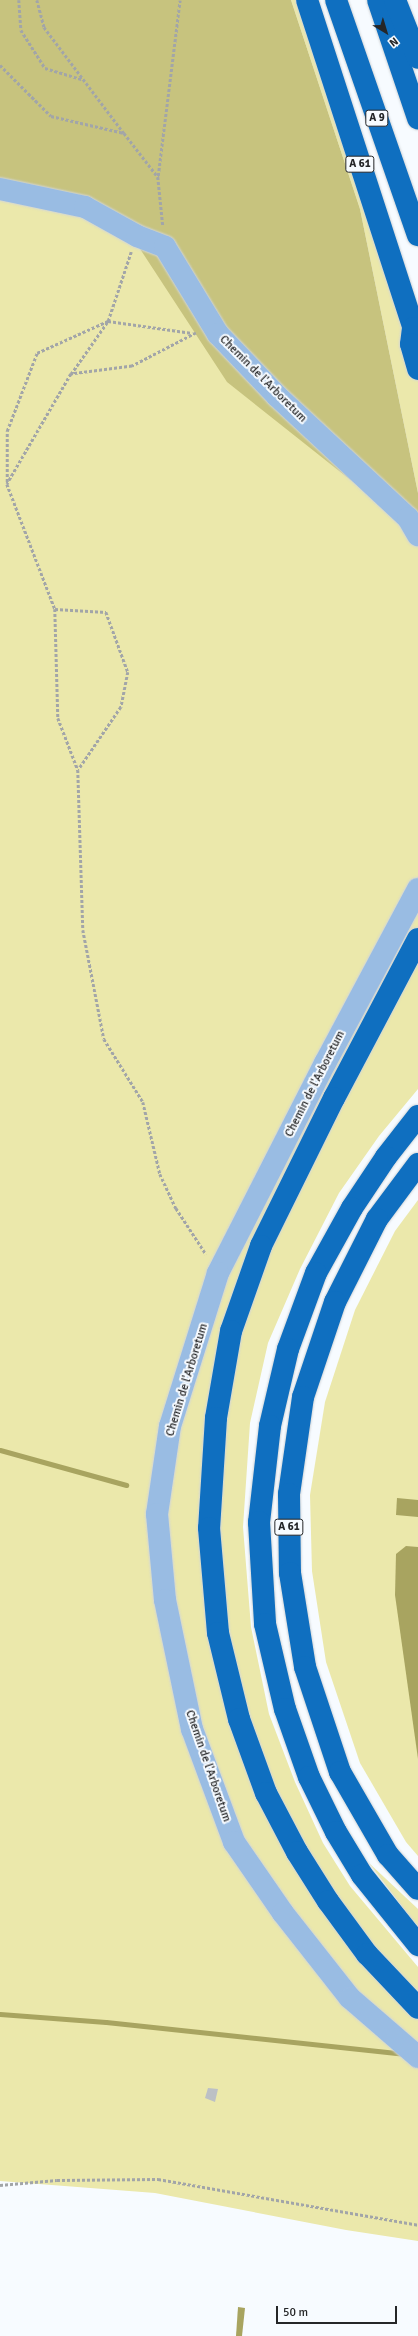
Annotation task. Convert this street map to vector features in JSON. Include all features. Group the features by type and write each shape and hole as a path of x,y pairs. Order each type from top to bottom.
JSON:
{"highway":[{"name":"A 61","path":"307,0 416,335"},
{"name":"A 9","path":"336,0 418,235"},
{"path":"378,0 418,118"},
{"path":"395,0 418,58"},
{"path":"416,335 411,344 418,370"},
{"path":"418,939 334,1098 256,1260 231,1331 228,1346 216,1418 209,1528 218,1632 239,1719 266,1793 297,1852 328,1901 367,1954 418,2008"},
{"name":"A 61","path":"418,1116 386,1157 352,1208 316,1274 286,1357 270,1426 259,1522 266,1624 286,1709 309,1777 336,1832 362,1875 418,1945"},
{"name":"A 61","path":"418,1164 377,1219 335,1302 303,1397 289,1494 290,1573 305,1667 340,1772 388,1855 418,1889"}],"street":[{"path":"0,189 85,207 137,236 165,247"},
{"name":"Chemin de l'Arboretum","path":"165,247 218,334 277,396 408,518 418,535"},
{"name":"Chemin de l'Arboretum","path":"418,889 325,1063 218,1273 170,1426 157,1514 165,1600 192,1729 234,1842 283,1913 350,1998 418,2057"}],"path":[{"path":"19,0 21,30 45,68 84,80"},
{"path":"37,0 44,27 158,177"},
{"path":"165,247 158,177 180,0"},
{"path":"0,65 51,116 124,133"},
{"path":"7,484 71,374 108,322 137,236"},
{"path":"218,334 192,333 108,322 37,354 7,431 7,484 55,609 58,718 78,770 83,930 104,1039 143,1102 160,1174 176,1208 218,1273"},
{"path":"71,374 132,366 192,333"},
{"path":"55,609 106,612 128,672 121,707 78,770"},
{"path":"0,2185 57,2180 158,2179 418,2225"}],"shaded area":[{"path":"0,0 291,0 360,209 418,493 418,537 401,520 227,382 129,232 0,191"},
{"path":"291,0 312,0 418,305 418,493 360,209"},
{"path":"0,191 129,232 418,537 418,1089 379,1136 339,1193 300,1269 268,1343 250,1423 243,1527 251,1627 269,1714 295,1782 323,1843 350,1886 418,1967 418,2241 346,2230 155,2193 0,2181"},
{"path":"418,1200 418,1856 406,1842 360,1763 326,1662 312,1571 310,1495 325,1402 355,1310 395,1231"},
{"path":"397,1498 418,1500 418,1517 396,1515"},
{"path":"406,1546 418,1547 418,1759 395,1595 396,1554"},
{"path":"369,1863 418,1909 418,1926 413,1921"},
{"path":"238,2307 245,2308 242,2336 236,2336"}],"building":[{"path":"208,2088 218,2089 215,2102 205,2098"}],"waterway":[{"path":"0,1450 126,1485"},
{"path":"0,2014 106,2022 403,2054"}]}
